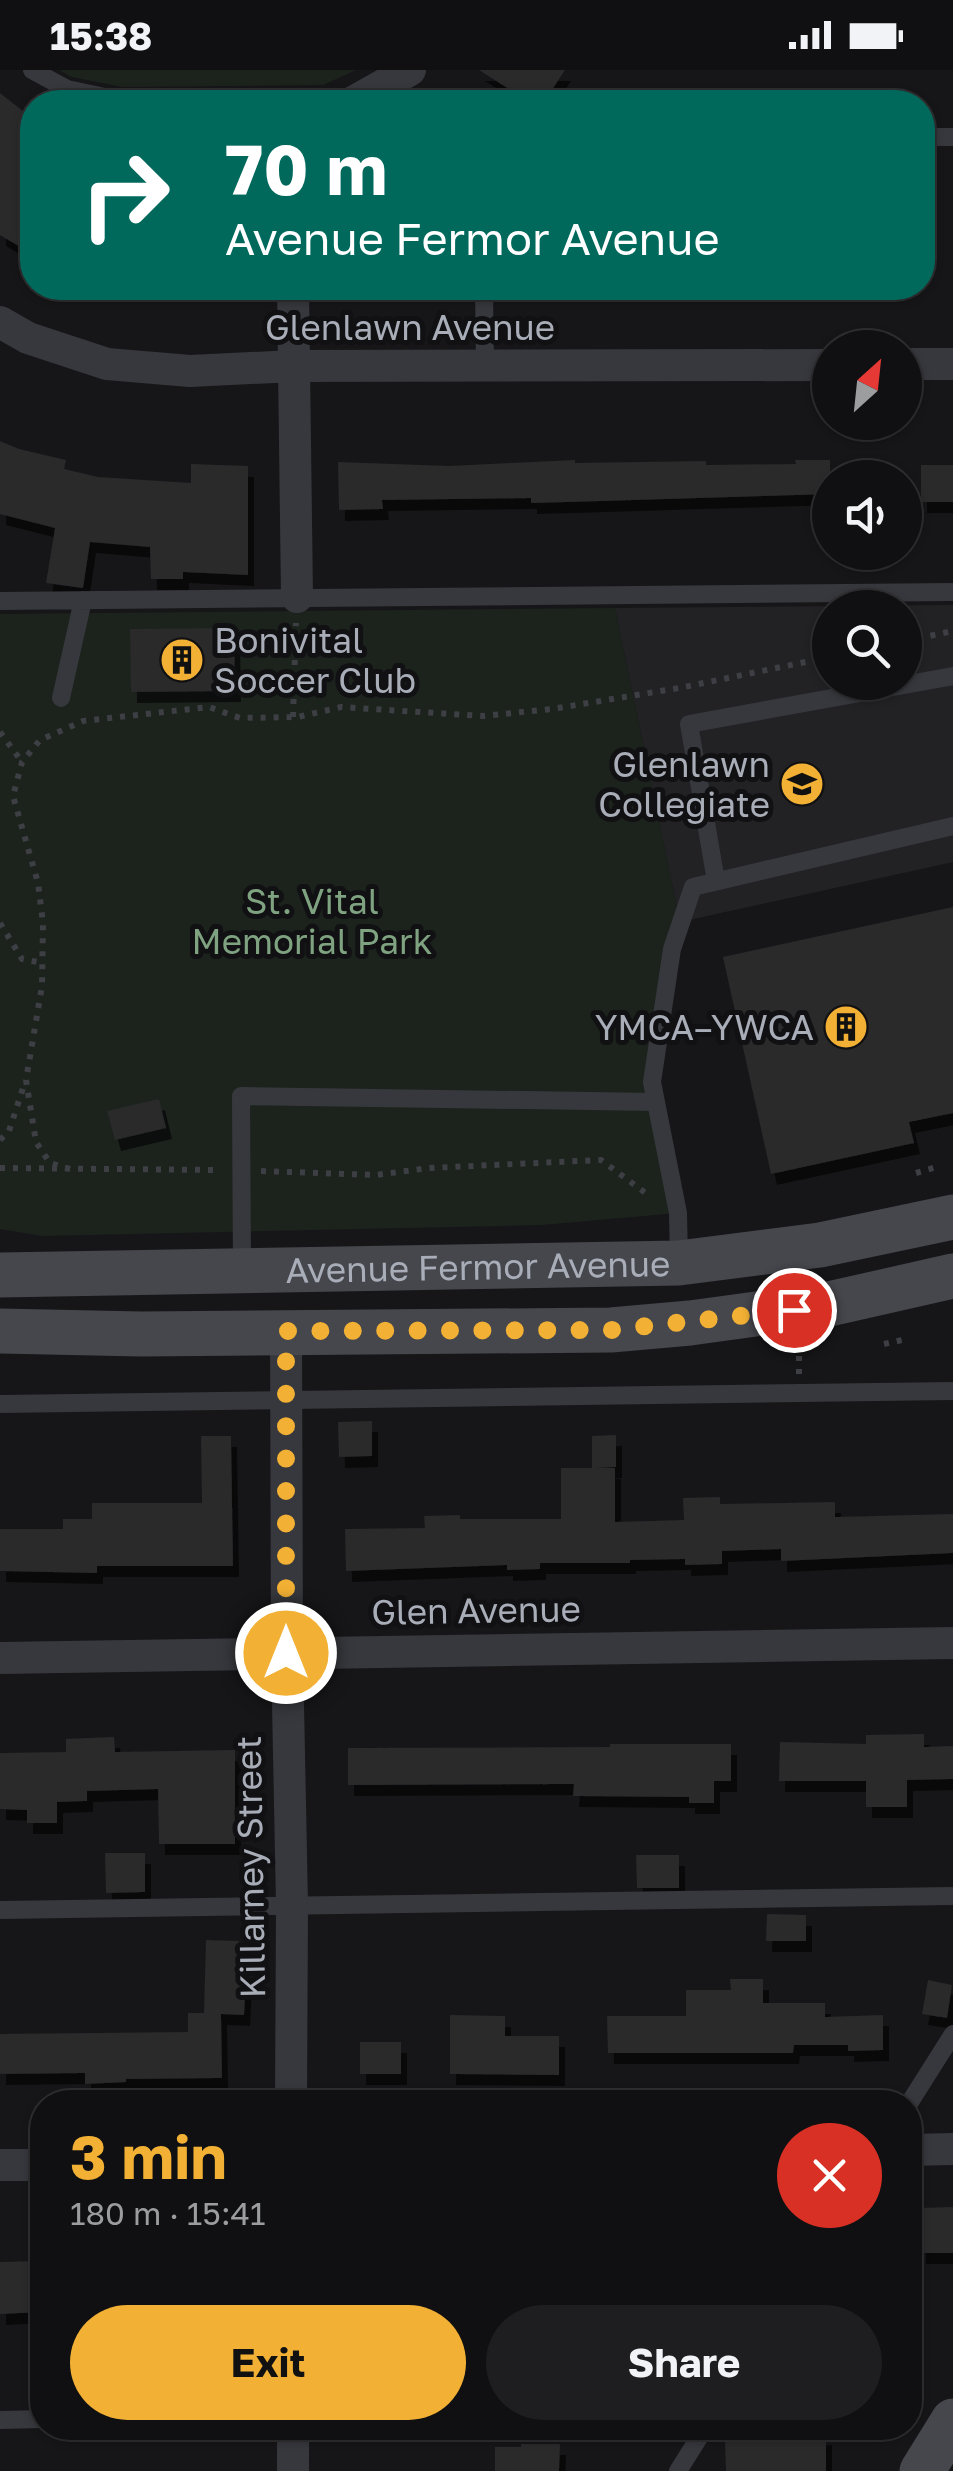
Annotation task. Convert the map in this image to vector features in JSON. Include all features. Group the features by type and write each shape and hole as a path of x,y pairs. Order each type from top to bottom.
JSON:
{"main road":[{"name":"Avenue Fermor Avenue","path":"0,1276 680,1263 820,1245 953,1217"},
{"name":"Avenue Fermor Avenue","path":"0,1331 141,1334 611,1330 829,1304 953,1276"},
{"path":"922,2471 953,2421"}],"street":[{"path":"375,90 410,70"},
{"path":"293,300 297,597"},
{"name":"Glenlawn Avenue","path":"0,322 28,338 107,364 190,370 294,366 812,365"},
{"path":"922,364 953,364"},
{"name":"Killarney Street","path":"286,1331 291,2090"},
{"name":"Glen Avenue","path":"0,1658 953,1643"},
{"path":"922,2150 953,2149"},
{"path":"0,2165 30,2165"},
{"path":"293,2440 294,2471"}],"lane":[{"path":"32,70 73,90"},
{"path":"484,300 485,367"},
{"path":"0,601 953,592"},
{"path":"60,698 83,600"},
{"path":"716,882 688,724 953,676"},
{"path":"680,1263 678,1212 652,1082 676,936 693,887 953,826"},
{"path":"242,1273 241,1096 656,1102"},
{"path":"0,1404 953,1390"},
{"path":"0,1910 953,1896"},
{"path":"918,2090 953,2034"},
{"path":"0,2420 30,2419"},
{"path":"678,2471 697,2440"}],"path":[{"path":"293,717 297,597"},
{"path":"922,637 953,631"},
{"path":"0,1140 8,1130 26,1080 44,963 38,883 13,796 22,762 40,740 83,721 209,708 240,718 293,717 341,707 483,716 552,709 812,660"},
{"path":"0,732 22,762"},
{"path":"0,923 22,959 44,963"},
{"path":"26,1080 36,1142 50,1163 70,1169"},
{"path":"0,1168 376,1175 429,1168 600,1160 678,1212"},
{"path":"916,1173 940,1166"},
{"path":"884,1344 907,1338"}],"shaded area":[{"name":"Glenlawn Collegiate","path":"922,605 953,605 953,862 680,922 615,608 812,606 812,700 922,700"}],"green space":[{"path":"59,70 356,70 323,85 122,87 72,77"},
{"name":"St. Vital Memorial Park","path":"615,608 680,922 652,1082 678,1213 542,1225 42,1236 0,1229 0,614"}],"building":[{"path":"479,70 565,70 552,90 510,90"},
{"path":"0,93 20,109 20,247 0,235"},
{"path":"0,441 66,460 64,469 98,477 191,483 191,464 248,466 248,575 183,572 183,579 151,579 150,547 90,542 83,588 46,583 55,528 0,514"},
{"path":"575,460 706,461 706,465 796,464 795,460 812,460 812,495 531,503 531,498 382,500 383,509 339,510 338,462 449,466"},
{"path":"922,465 953,465 953,502 922,502"},
{"name":"Bonivital Soccer Club","path":"234,628 235,691 131,692 130,629"},
{"name":"YMCA–YWCA","path":"953,907 953,1113 909,1122 914,1143 771,1174 723,957"},
{"path":"159,1099 166,1128 115,1140 107,1111"},
{"path":"372,1421 372,1456 339,1457 338,1422"},
{"path":"616,1435 616,1467 596,1468 615,1468 615,1522 684,1520 683,1498 720,1497 720,1504 835,1502 835,1517 953,1514 953,1553 781,1561 781,1549 722,1551 722,1564 685,1565 685,1559 630,1560 540,1563 540,1569 507,1570 507,1565 346,1571 345,1529 425,1528 424,1516 561,1519 561,1468 592,1468 592,1436"},
{"path":"201,1436 231,1436 233,1566 97,1566 97,1573 0,1571 0,1529 63,1529 63,1519 92,1519 92,1503 202,1503"},
{"path":"924,1734 924,1747 953,1746 953,1779 907,1780 907,1807 866,1807 866,1781 779,1781 780,1742 866,1744 866,1735"},
{"path":"114,1737 115,1752 235,1750 235,1844 159,1844 158,1789 87,1791 87,1801 57,1802 57,1823 27,1823 27,1810 0,1809 0,1753 66,1752 66,1739"},
{"path":"731,1744 731,1781 714,1781 714,1803 689,1803 689,1797 573,1796 574,1784 348,1785 348,1748"},
{"path":"105,1853 145,1853 145,1892 106,1893"},
{"path":"636,1855 679,1855 679,1888 637,1888"},
{"path":"767,1914 806,1915 806,1941 766,1941"},
{"path":"206,1940 239,1941 239,1977 246,1978 244,2015 221,2014 222,2078 126,2079 85,2084 85,2073 0,2074 0,2034 188,2032 188,2013 204,2013"},
{"path":"730,1979 763,1979 763,2003 825,2003 825,2017 883,2015 883,2050 848,2051 848,2045 794,2045 793,2053 608,2053 607,2016 686,2016 686,1990 731,1990"},
{"path":"928,1980 952,1985 947,2018 922,2014"},
{"path":"450,2015 505,2016 505,2036 559,2036 559,2075 450,2074"},
{"path":"360,2042 401,2042 401,2074 360,2074"},
{"path":"953,2207 953,2253 922,2253 922,2208"},
{"path":"30,2261 30,2313 0,2314 0,2262"},
{"path":"725,2440 826,2440 826,2471 726,2471"},
{"path":"560,2444 559,2471 495,2471 495,2447"}],"place":[{"name":"Bonivital Soccer Club","path":"182,660"},
{"name":"Glenlawn Collegiate","path":"802,784"},
{"name":"YMCA–YWCA","path":"846,1027"}],"route":[{"path":"286,1653 286,1331 611,1330 794,1310"}]}
